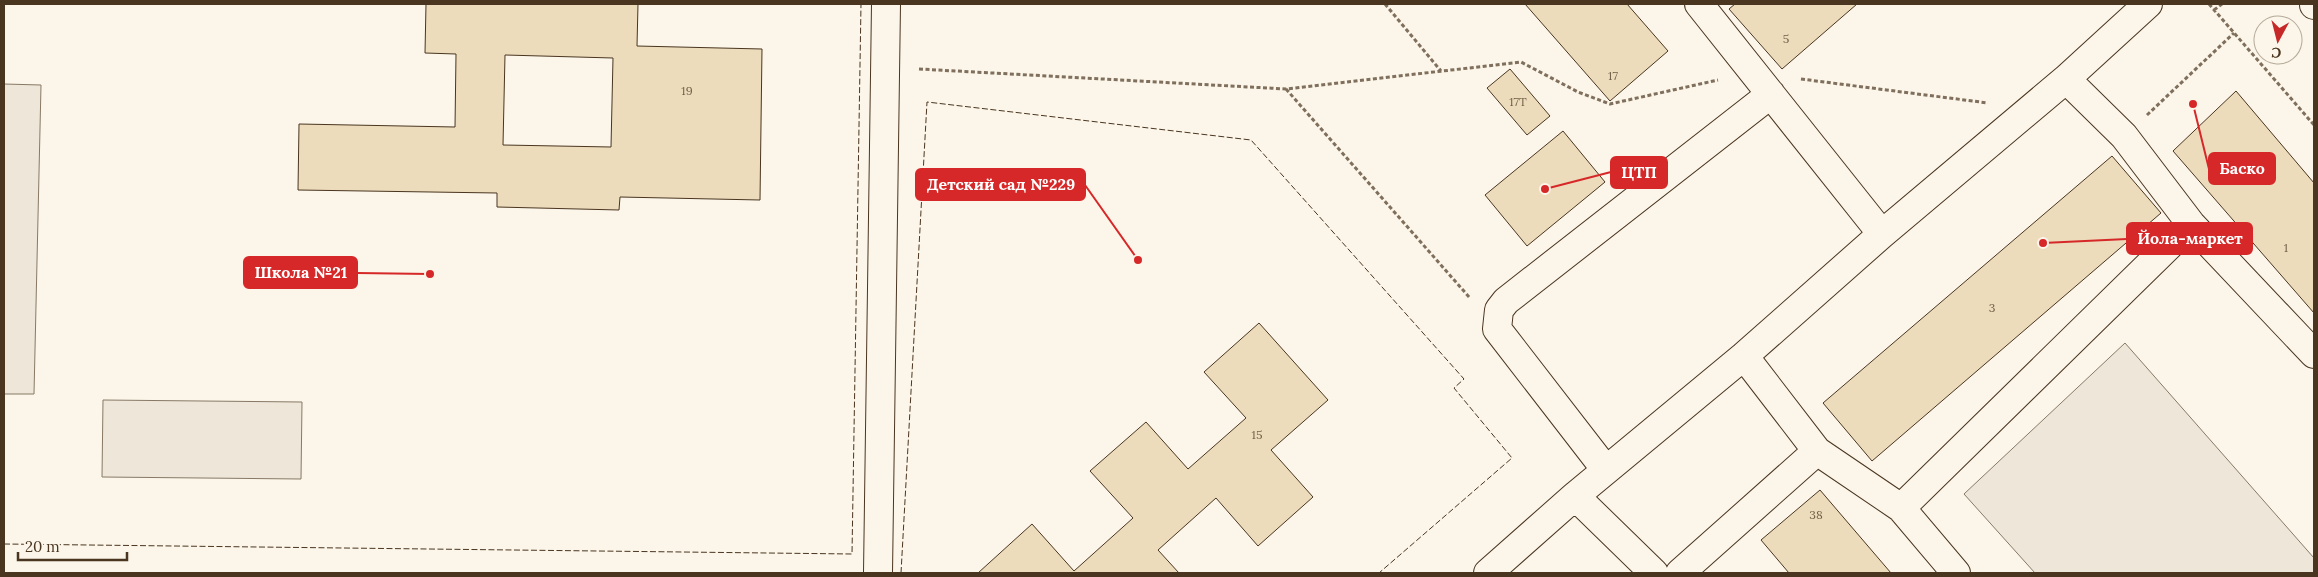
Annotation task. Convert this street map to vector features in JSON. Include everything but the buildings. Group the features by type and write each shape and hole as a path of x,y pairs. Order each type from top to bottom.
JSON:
{"street":[{"path":"878,573 886,4"},
{"path":"1700,4 1882,234"},
{"path":"1488,573 1575,496 1744,356 1882,234 2066,79 2148,4"},
{"path":"2066,79 2124,136 2191,224 2314,354"},
{"path":"1606,470 1496,329 1499,310 1506,302 1771,94"},
{"path":"1902,508 2191,224"},
{"path":"1744,356 1818,451 1902,508 1956,573"},
{"path":"1680,573 1818,451"},
{"path":"1575,496 1654,573"}],"path":[{"path":"1385,4 1442,72"},
{"path":"2209,4 2314,125"},
{"path":"2214,10 2222,4"},
{"path":"2124,136 2234,33"},
{"path":"886,67 1286,89 1521,62 1578,92 1610,104 1754,72 2032,108"},
{"path":"1286,89 1496,329"}],"shaded area":[{"path":"4,84 41,85 34,394 4,394"},
{"path":"2125,343 2314,558 2314,573 2035,573 1964,494"},
{"path":"103,400 302,402 301,479 102,477"}],"fence":[{"path":"4,544 852,554 861,4"},
{"path":"901,573 927,102 1251,140 1464,379 1454,388 1512,458 1379,573"}],"place":[{"name":"Баско","path":"2193,104"},
{"name":"ЦТП","path":"1545,189"},
{"name":"Йола-маркет","path":"2043,243"},
{"name":"Детский сад №229","path":"1138,260"},
{"name":"Школа №21","path":"430,274"}]}
